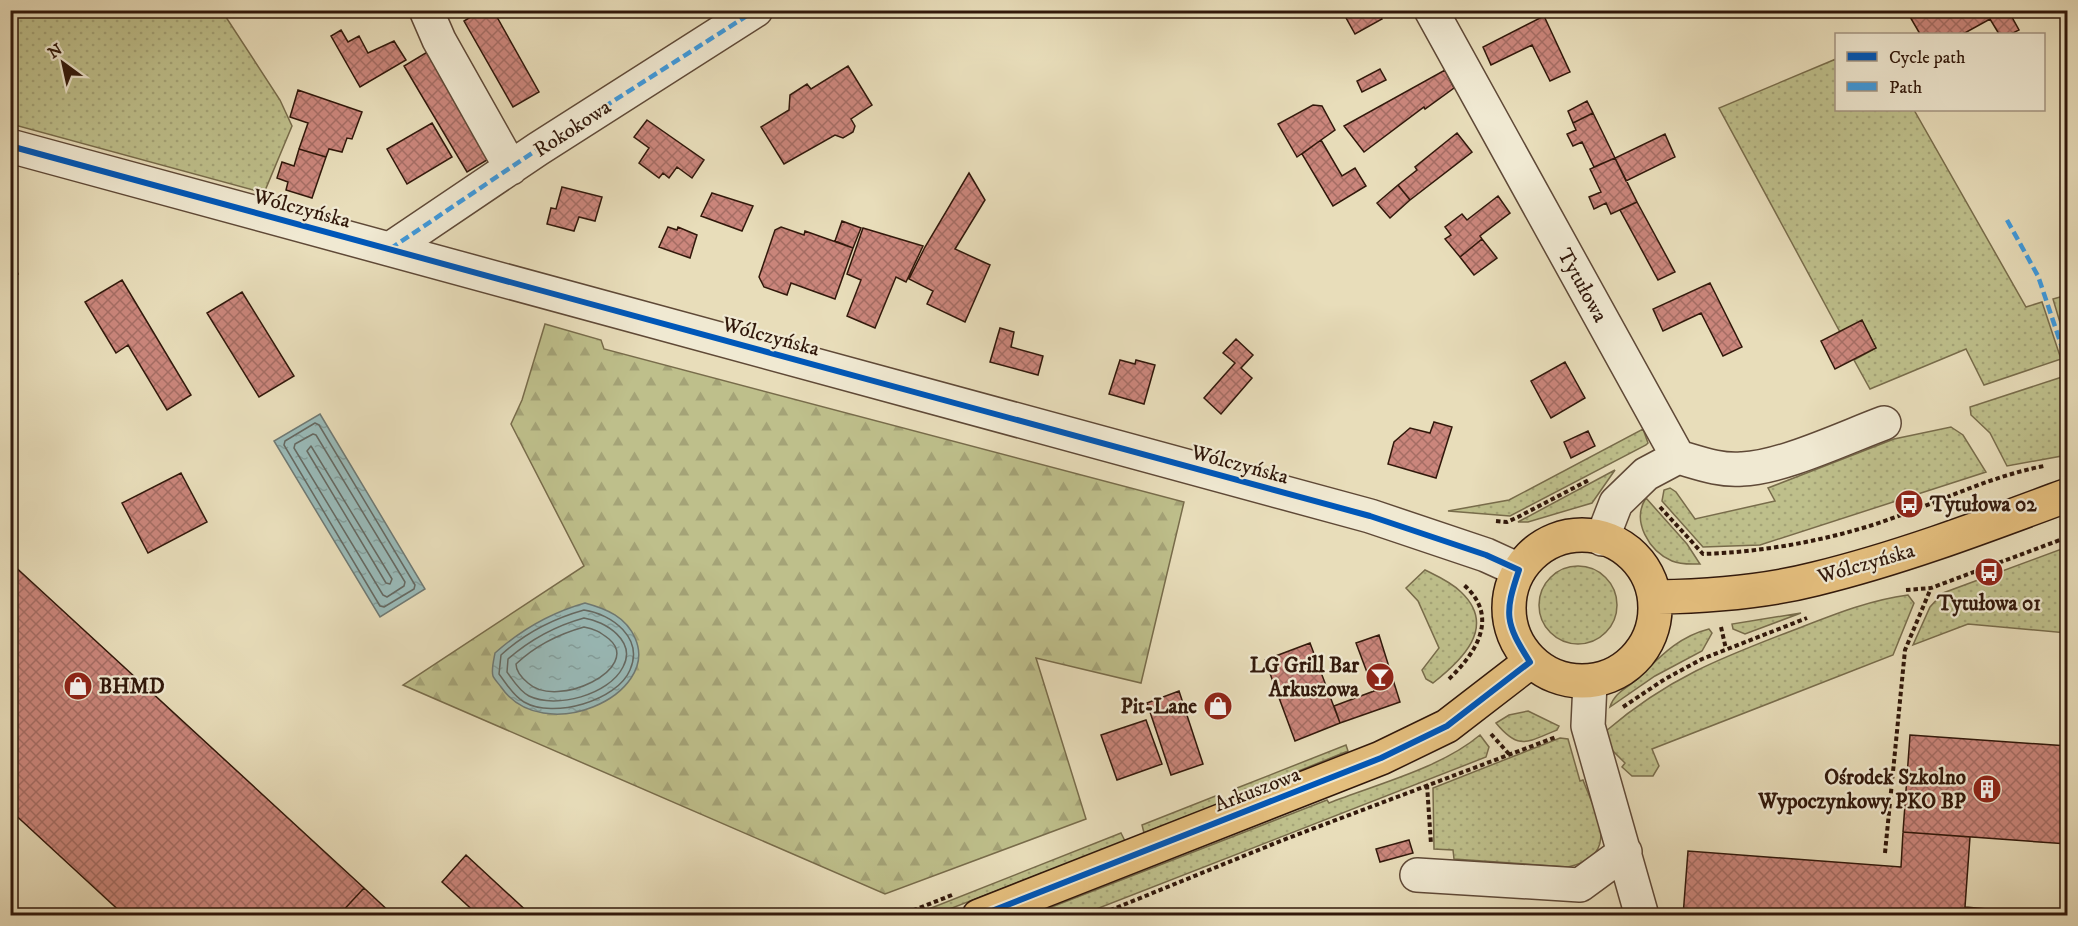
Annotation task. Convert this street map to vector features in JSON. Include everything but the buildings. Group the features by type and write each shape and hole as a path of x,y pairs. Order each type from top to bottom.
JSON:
{"main road":[{"name":"Wólczyńska","path":"1657,597 1717,595 1814,579 1907,552 2067,495"},
{"path":"1581,534 1602,539 1621,544 1645,567 1657,597 1652,637 1627,669 1590,683 1558,679 1530,662 1512,634 1508,601 1519,570 1542,546 1581,534"},
{"name":"Arkuszowa","path":"979,915 1381,758 1447,726 1530,662"}],"street":[{"path":"426,10 439,40 511,168"},
{"name":"Rokokowa","path":"390,249 756,10"},
{"name":"Tytułowa","path":"1431,10 1678,457"},
{"name":"Wólczyńska","path":"10,146 1370,516 1486,555 1519,570"},
{"path":"1602,539 1616,503 1646,474 1678,457 1720,468 1743,470 1768,465 1884,423"},
{"path":"1590,683 1588,726 1642,915"},
{"path":"1433,876 1580,885 1625,852"}],"path":[{"path":"1659,505 1703,554 1764,550 1866,527 2014,472 2046,465"},
{"path":"1489,520 1507,522 1597,476"},
{"path":"1897,591 1931,588 2067,537"},
{"path":"1447,681 1470,658 1479,643 1481,615 1472,592 1464,585 1467,581"},
{"path":"1885,853 1905,650 1931,588"},
{"path":"1620,709 1665,679 1726,649 1809,617"},
{"path":"1720,622 1726,649"},
{"path":"1485,727 1509,754"},
{"path":"1096,915 1427,785 1560,736"},
{"path":"1427,785 1431,852 1450,854 1433,876"}],"green space":[{"path":"10,11 222,11 280,100 292,126 264,193 11,124"},
{"path":"1835,59 1835,111 1915,111 2026,307 2042,302 2061,359 1984,385 1966,349 1870,389 1854,360 1876,348 1862,321 1840,332 1719,108"},
{"path":"2068,295 2067,346 2053,299"},
{"path":"545,324 601,340 604,349 1184,502 1141,683 1036,658 1086,819 885,894 403,685 584,566 511,424 522,400"},
{"path":"2062,377 2067,388 2067,455 2007,466 1990,433 1971,415 1970,407"},
{"path":"1951,427 1963,435 1986,472 1760,545 1703,547 1662,501 1664,490 1670,488 1676,492 1695,519 1775,501 1768,488 1894,439"},
{"path":"1643,429 1648,443 1646,445 1510,516 1448,511 1509,500"},
{"path":"1615,470 1592,503 1528,522 1518,522"},
{"path":"1646,498 1687,544 1700,564 1682,564 1672,561 1650,543 1640,516"},
{"path":"2067,547 2067,633 1968,624 1913,645 1930,607 1943,593"},
{"path":"1578,566 1593,569 1606,577 1614,590 1617,605 1614,620 1606,633 1593,641 1578,644 1563,641 1550,633 1542,620 1539,605 1542,590 1550,577 1563,569"},
{"path":"1425,570 1461,592 1472,605 1476,618 1476,630 1464,654 1433,683 1426,679 1422,670 1439,648 1418,601 1406,588"},
{"path":"1908,595 1914,603 1893,655 1652,749 1659,766 1653,776 1632,776 1622,767 1625,763 1612,750 1606,731 1629,712 1675,682 1721,659 1839,613 1880,600"},
{"path":"1801,613 1745,634 1733,629 1732,624"},
{"path":"1709,629 1712,633 1702,651 1655,676 1610,707 1617,695 1669,649 1687,637"},
{"path":"1528,711 1559,726 1557,730 1524,742 1511,738 1496,723 1509,715"},
{"path":"1480,735 1489,747 1486,757 1081,915 1031,915 1327,800 1329,803 1428,766 1464,747"},
{"path":"1560,738 1568,739 1580,781 1583,780 1598,820 1601,832 1600,843 1595,853 1585,861 1568,867 1454,859 1453,850 1434,849 1433,788"},
{"path":"1346,745 1348,751 1239,795 1237,788"},
{"path":"1218,795 1221,803 1144,833 1142,825"},
{"path":"1121,833 1125,841 934,915 911,916"}],"water":[{"path":"320,414 425,589 380,617 274,441"},
{"path":"585,603 615,615 631,631 635,638 638,659 631,678 615,695 594,707 569,713 543,713 520,705 501,687 492,674 495,653 537,623"}],"marked path":[{"path":"390,249 538,149 756,10"},
{"path":"2007,220 2038,276 2068,365"}],"cycle path":[{"path":"10,146 1370,516 1486,555 1519,570 1511,597 1510,618 1516,637 1530,662 1447,726 1381,758 979,916"}],"place":[{"name":"Tytułowa 02","path":"1909,504"},
{"name":"Tytułowa 01","path":"1989,572"},
{"name":"LG Grill Bar Arkuszowa","path":"1380,677"},
{"name":"BHMD","path":"78,686"},
{"name":"Pit-Lane","path":"1218,706"},
{"name":"Ośrodek Szkolno Wypoczynkowy PKO BP","path":"1987,789"}]}
